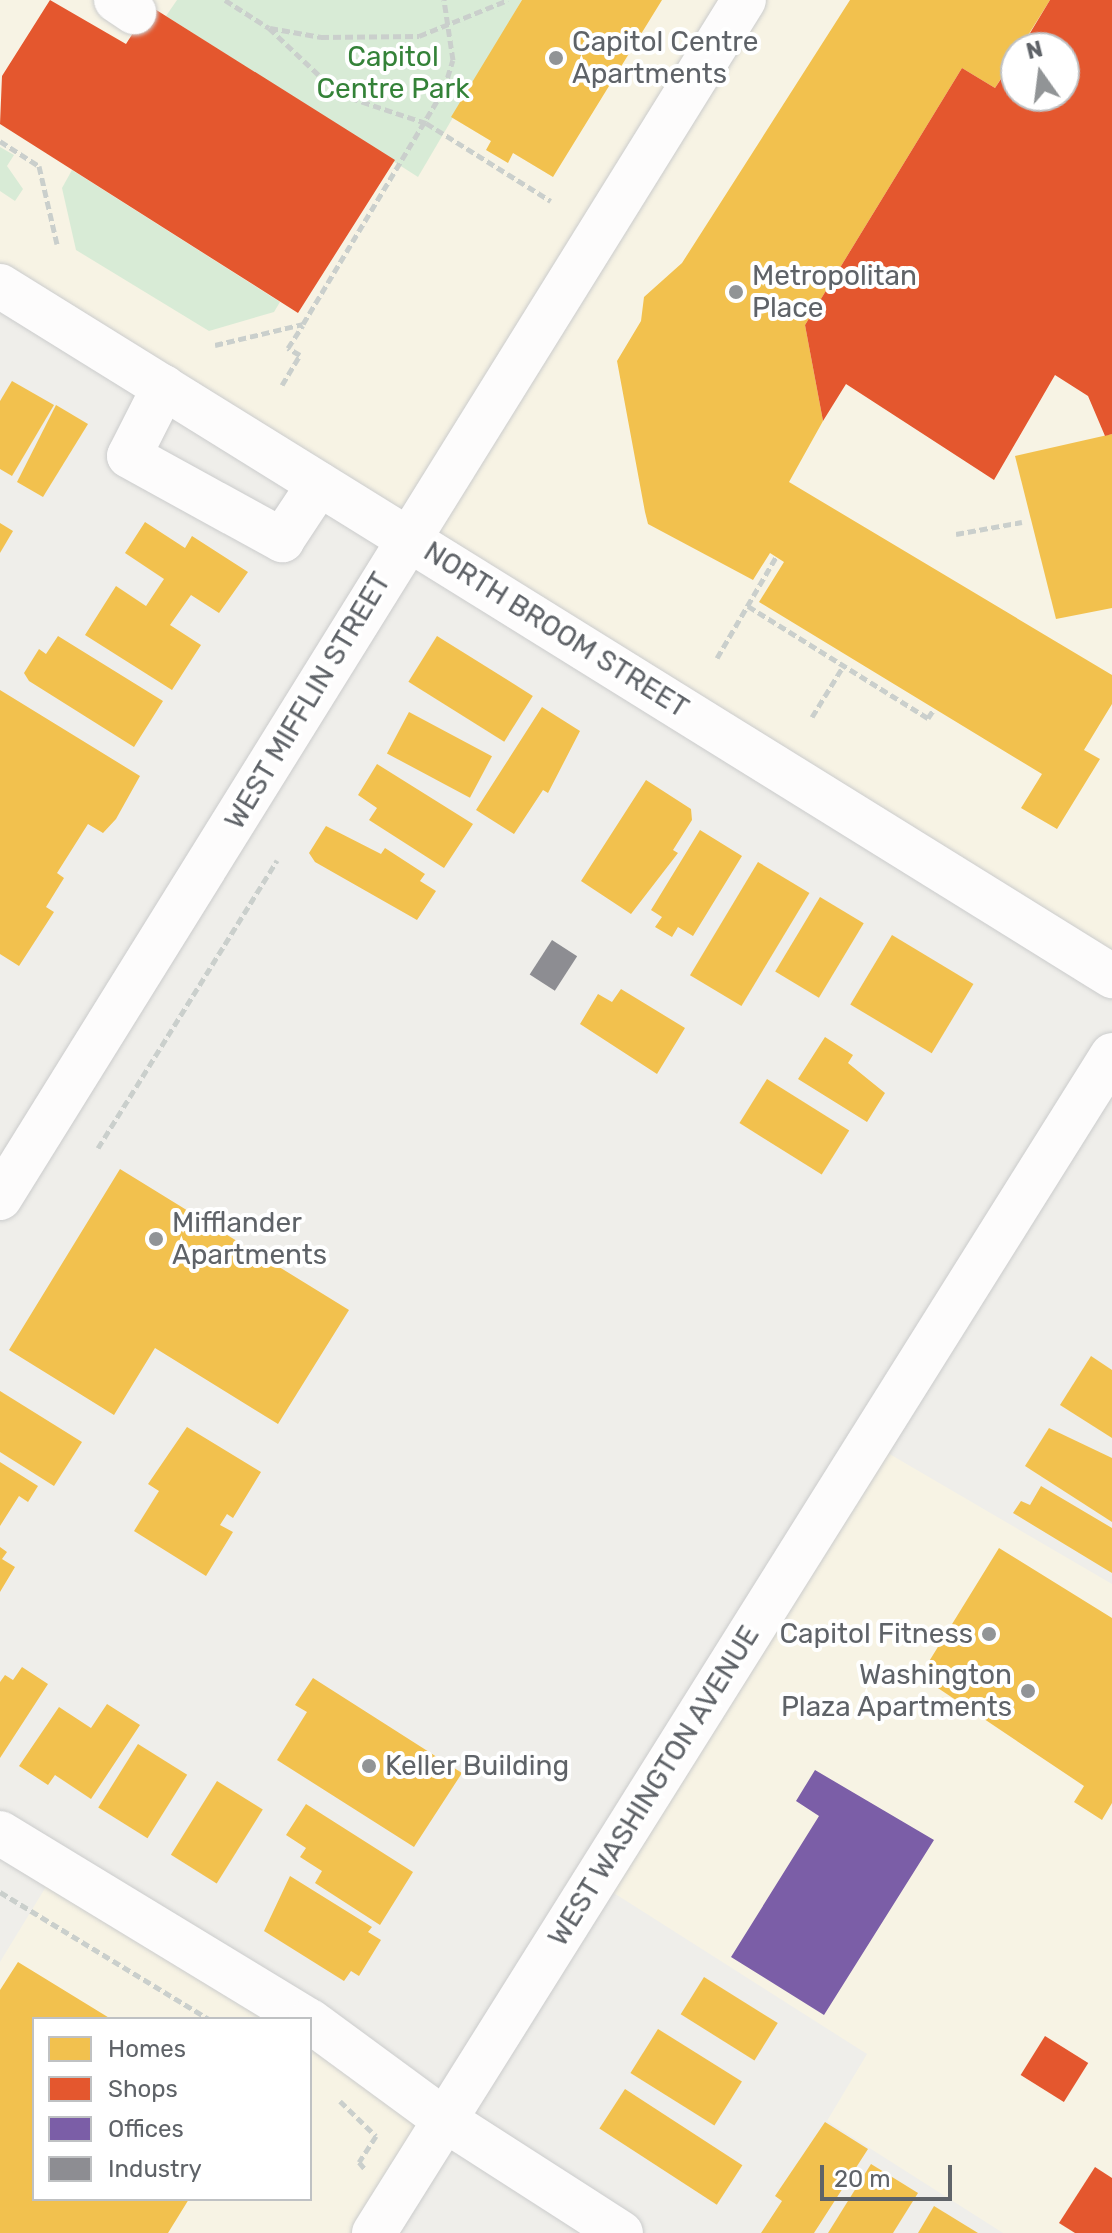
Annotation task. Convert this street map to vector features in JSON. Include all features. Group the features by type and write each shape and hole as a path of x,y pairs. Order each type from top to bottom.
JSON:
{"street":[{"name":"WEST MIFFLIN STREET","path":"0,1198 406,536 744,0"},
{"name":"NORTH BROOM STREET","path":"0,286 1112,976"},
{"path":"164,387 129,456 282,540 319,484"},
{"name":"WEST WASHINGTON AVENUE","path":"383,2220 1112,1055"},
{"path":"0,1833 303,2017"},
{"path":"312,2023 445,2120 621,2233"}],"path":[{"path":"225,0 269,28 339,94 426,123 551,201"},
{"path":"282,385 300,355 288,348 384,182 426,123 452,71 450,25 444,0"},
{"path":"269,28 381,40 450,25 508,0"},
{"path":"0,141 39,166 57,244"},
{"path":"215,345 303,324"},
{"path":"956,534 1022,522"},
{"path":"717,658 776,557"},
{"path":"748,606 928,718 934,709"},
{"path":"812,717 844,665"},
{"path":"98,1148 277,860"},
{"path":"0,1892 206,2017"},
{"path":"329,2093 376,2136 359,2162 383,2220"}],"shaded area":[{"path":"0,0 1112,0 1112,976 0,286"},
{"path":"869,1442 1112,1584 1112,2233 1003,2233 827,2121 867,2054 595,1881"},
{"path":"58,1867 303,2017 32,2017 32,2201 312,2201 312,2022 445,2120 374,2233 0,2233 0,1962"}],"green space":[{"name":"Capitol Centre Park","path":"177,0 522,0 418,177 166,16"},
{"path":"0,147 14,155 7,166 23,189 15,201 0,191"},
{"path":"72,170 280,302 274,312 209,331 76,250 62,188"}],"building: Homes":[{"name":"Capitol Centre Apartments","path":"522,0 662,0 553,177 513,153 508,163 486,150 491,141 451,117"},
{"name":"Metropolitan Place","path":"850,0 1050,0 1030,32 1000,32 1000,80 995,88 962,68 805,325 823,421 789,482 1112,675 1112,704 1084,750 1100,759 1057,829 1021,808 1042,774 759,602 784,562 770,553 753,580 648,524 617,361 641,321 644,297 682,263"},
{"path":"12,381 54,405 12,476 0,469 0,401"},
{"path":"56,405 88,424 43,497 17,482"},
{"path":"1112,434 1112,608 1056,619 1015,456"},
{"path":"145,522 185,548 192,536 248,572 219,613 191,595 170,625 201,645 172,690 85,635 116,586 146,606 164,579 125,553"},
{"path":"0,523 13,531 0,553"},
{"path":"58,636 163,701 134,747 29,681 24,673 39,649 46,654"},
{"path":"437,636 533,696 504,742 408,682"},
{"path":"0,690 140,776 116,819 103,833 88,824 57,873 64,878 46,907 54,912 19,966 0,954"},
{"path":"542,707 580,731 548,793 543,790 514,834 476,810"},
{"path":"409,712 492,756 470,798 387,753"},
{"path":"377,764 473,824 444,868 369,820 377,808 358,795"},
{"path":"646,780 691,809 692,820 673,850 678,853 631,914 581,881"},
{"path":"326,826 381,854 385,848 425,874 420,881 436,891 417,920 315,862 309,853"},
{"path":"700,830 742,856 693,936 678,927 672,937 655,927 662,917 651,910"},
{"path":"758,862 809,893 741,1006 690,975"},
{"path":"820,897 864,923 819,998 775,972"},
{"path":"892,935 973,984 932,1053 850,1004"},
{"path":"621,989 685,1028 657,1074 580,1024 598,994 612,1002"},
{"path":"825,1037 853,1055 848,1063 885,1093 867,1122 798,1079"},
{"path":"767,1079 849,1130 822,1175 739,1123"},
{"name":"Mifflander Apartments","path":"120,1169 349,1310 278,1424 155,1348 114,1415 9,1350"},
{"path":"1091,1356 1112,1370 1112,1438 1060,1405"},
{"path":"0,1391 82,1442 54,1486 0,1452"},
{"path":"187,1427 261,1472 233,1518 227,1514 220,1525 233,1532 206,1576 134,1531 159,1491 148,1484"},
{"path":"1049,1428 1112,1458 1112,1522 1025,1466"},
{"path":"0,1462 38,1486 28,1502 19,1496 0,1526"},
{"path":"1041,1486 1112,1528 1112,1573 1013,1513 1021,1501 1030,1505"},
{"path":"0,1547 7,1552 2,1559 15,1567 0,1592"},
{"name":"Washington Plaza Apartments","path":"999,1548 1112,1618 1112,1803 1102,1820 1074,1802 1084,1786 920,1676"},
{"path":"22,1667 48,1684 0,1758 0,1682 5,1675 13,1680"},
{"name":"Keller Building","path":"313,1678 462,1773 414,1847 277,1760 307,1712 295,1705"},
{"path":"107,1704 140,1725 91,1799 55,1775 48,1785 19,1766 59,1707 91,1728"},
{"path":"138,1744 187,1775 147,1838 98,1808"},
{"path":"217,1781 263,1810 217,1883 171,1855"},
{"path":"306,1804 413,1872 380,1925 315,1883 322,1871 300,1857 306,1848 286,1835"},
{"path":"290,1876 372,1927 368,1932 381,1940 359,1976 351,1971 344,1981 264,1931"},
{"path":"18,1962 108,2017 32,2017 32,2201 188,2201 168,2233 0,2233 0,1990"},
{"path":"704,1977 778,2023 754,2060 681,2014"},
{"path":"658,2029 742,2081 714,2126 630,2073"},
{"path":"625,2089 742,2165 717,2205 599,2128"},
{"path":"825,2122 868,2149 814,2233 761,2233 782,2201 775,2196"},
{"path":"871,2164 918,2193 893,2233 828,2233"},
{"path":"934,2206 978,2233 918,2233"}],"building: Shops":[{"path":"50,0 126,44 150,6 395,160 298,313 0,124 2,76"},
{"path":"1050,0 1112,0 1112,434 1105,436 1088,396 1055,375 994,480 846,384 823,421 805,325 962,68 995,88 1000,80 1000,112 1080,112 1080,32 1031,32"},
{"path":"1045,2036 1088,2063 1064,2102 1021,2075"},
{"path":"1095,2167 1112,2178 1112,2233 1075,2233 1059,2223"}],"building: Offices":[{"path":"815,1770 934,1840 824,2015 731,1957 819,1816 796,1801"}],"building: Industry":[{"path":"552,940 577,956 555,991 530,974"}],"place":[{"name":"Capitol Centre Apartments","path":"556,58"},
{"name":"Metropolitan Place","path":"736,292"},
{"name":"Mifflander Apartments","path":"156,1239"},
{"name":"Capitol Fitness","path":"989,1634"},
{"name":"Washington Plaza Apartments","path":"1028,1691"},
{"name":"Keller Building","path":"369,1766"}]}
